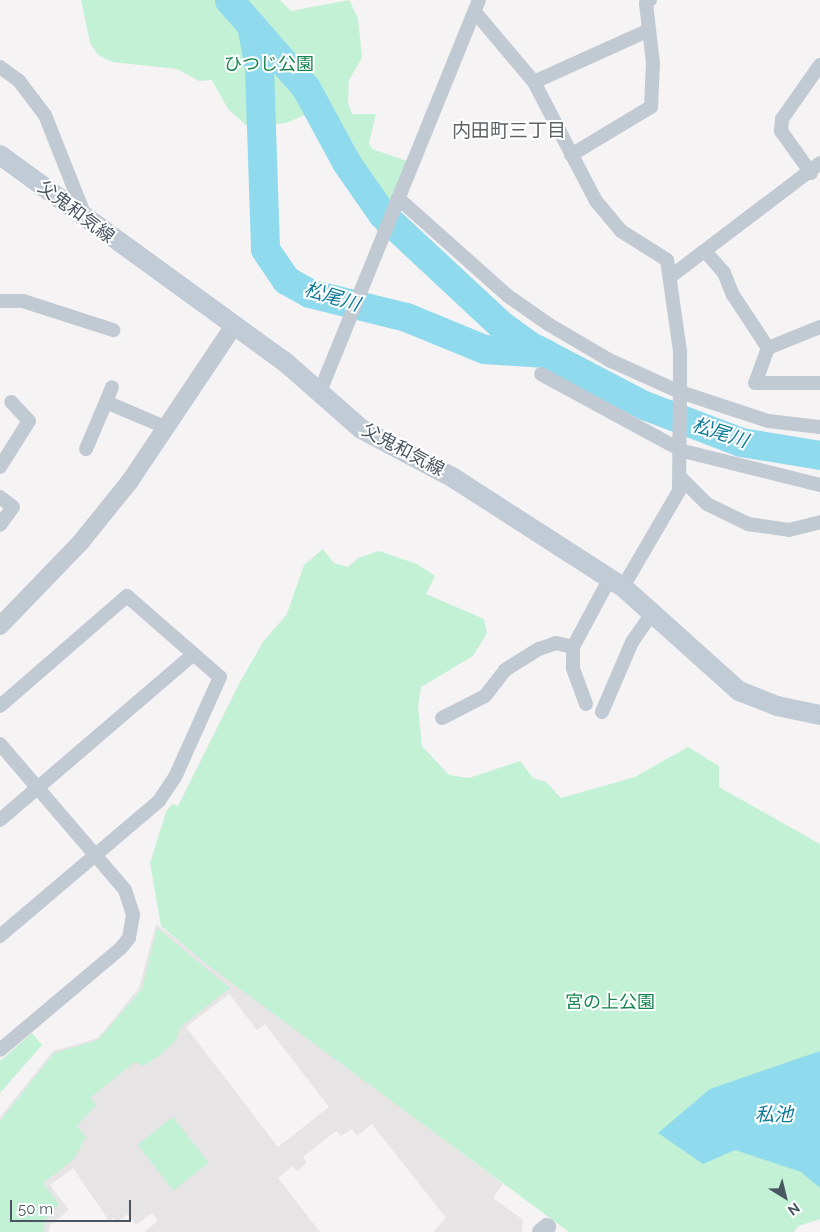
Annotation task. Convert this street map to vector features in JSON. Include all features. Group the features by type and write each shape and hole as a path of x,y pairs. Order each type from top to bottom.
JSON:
{"main road":[{"name":"父鬼和気線","path":"0,155 234,327 284,361 319,394 361,429 452,477 616,582 653,612 739,691 777,706 820,715"}],"street":[{"path":"571,155 651,107 649,30 646,3 650,0"},
{"path":"477,6 534,82 596,201 621,231 661,252 670,277 681,397 682,479 572,648 573,668 586,704"},
{"path":"319,394 381,237 477,6"},
{"path":"534,82 649,30"},
{"path":"670,277 816,168 781,131 782,118 820,65"},
{"path":"0,67 19,82 44,115 86,219"},
{"path":"396,202 508,296 548,324 609,360 681,397 768,421 820,427"},
{"path":"705,251 724,273 732,295 768,348"},
{"path":"0,301 23,301 113,330"},
{"path":"820,326 768,348 755,383 820,383"},
{"path":"0,626 80,543 167,428 234,327"},
{"path":"541,374 683,447 820,485"},
{"path":"86,449 112,387"},
{"path":"0,467 30,421 11,402"},
{"path":"106,402 167,428"},
{"path":"682,479 707,504 748,524 789,530 820,522"},
{"path":"0,497 13,507 0,525"},
{"path":"0,706 127,596 220,676 175,777 159,801 0,936"},
{"path":"602,712 632,642 653,612"},
{"path":"442,718 485,696 505,670 539,649 556,643 572,648"},
{"path":"0,820 194,654"},
{"path":"0,744 96,854 130,903 129,938 0,1050"}],"shaded area":[{"path":"156,924 503,1184 493,1198 523,1220 522,1232 433,1232 446,1218 372,1124 357,1136 352,1129 341,1136 336,1131 303,1157 307,1163 297,1171 293,1166 278,1178 320,1232 144,1232 158,1221 152,1213 136,1225 128,1214 117,1222 113,1218 109,1221 73,1168 50,1185 69,1210 50,1225 49,1232 0,1232 0,1117 53,1051 98,1038 139,988","holes":["229,994 257,1030 265,1024 329,1107 278,1147 186,1027"]}],"green space":[{"name":"ひつじ公園","path":"81,0 280,0 291,11 349,0 358,18 362,58 349,80 348,103 352,114 376,114 369,143 372,149 407,161 381,237 304,115 286,123 247,126 228,109 212,80 199,81 177,69 112,62 98,55 90,43"},
{"name":"宮の上公園","path":"323,549 334,563 348,567 358,558 379,551 417,564 435,576 426,594 484,619 487,633 473,656 421,687 418,706 422,746 449,775 469,778 520,761 533,778 546,782 561,798 635,777 688,747 719,766 719,787 820,844 820,1219 798,1226 794,1232 569,1232 213,969 161,926 150,863 166,812 172,804 178,806 240,682 263,642 287,614 304,565"},
{"path":"157,928 230,988 181,1026 176,1040 159,1056 143,1066 135,1062 91,1097 96,1105 77,1126 86,1137 74,1159 43,1183 59,1204 45,1220 44,1232 0,1232 0,1121 54,1053 98,1040 142,989"},
{"path":"32,1033 42,1045 0,1093 0,1061"},
{"path":"173,1117 209,1163 173,1190 138,1145"}],"water":[{"name":"私池","path":"820,1051 820,1188 801,1172 735,1150 703,1164 658,1133 710,1089"}],"waterway":[{"name":"松尾川","path":"229,0 306,88 346,162 382,214 500,324 529,345 644,405 741,442 820,455"},
{"name":"松尾川","path":"251,25 259,67 265,249 286,280 309,293 406,317 484,349 545,353"}],"district":[{"name":"内田町三丁目","path":"509,131"}]}
